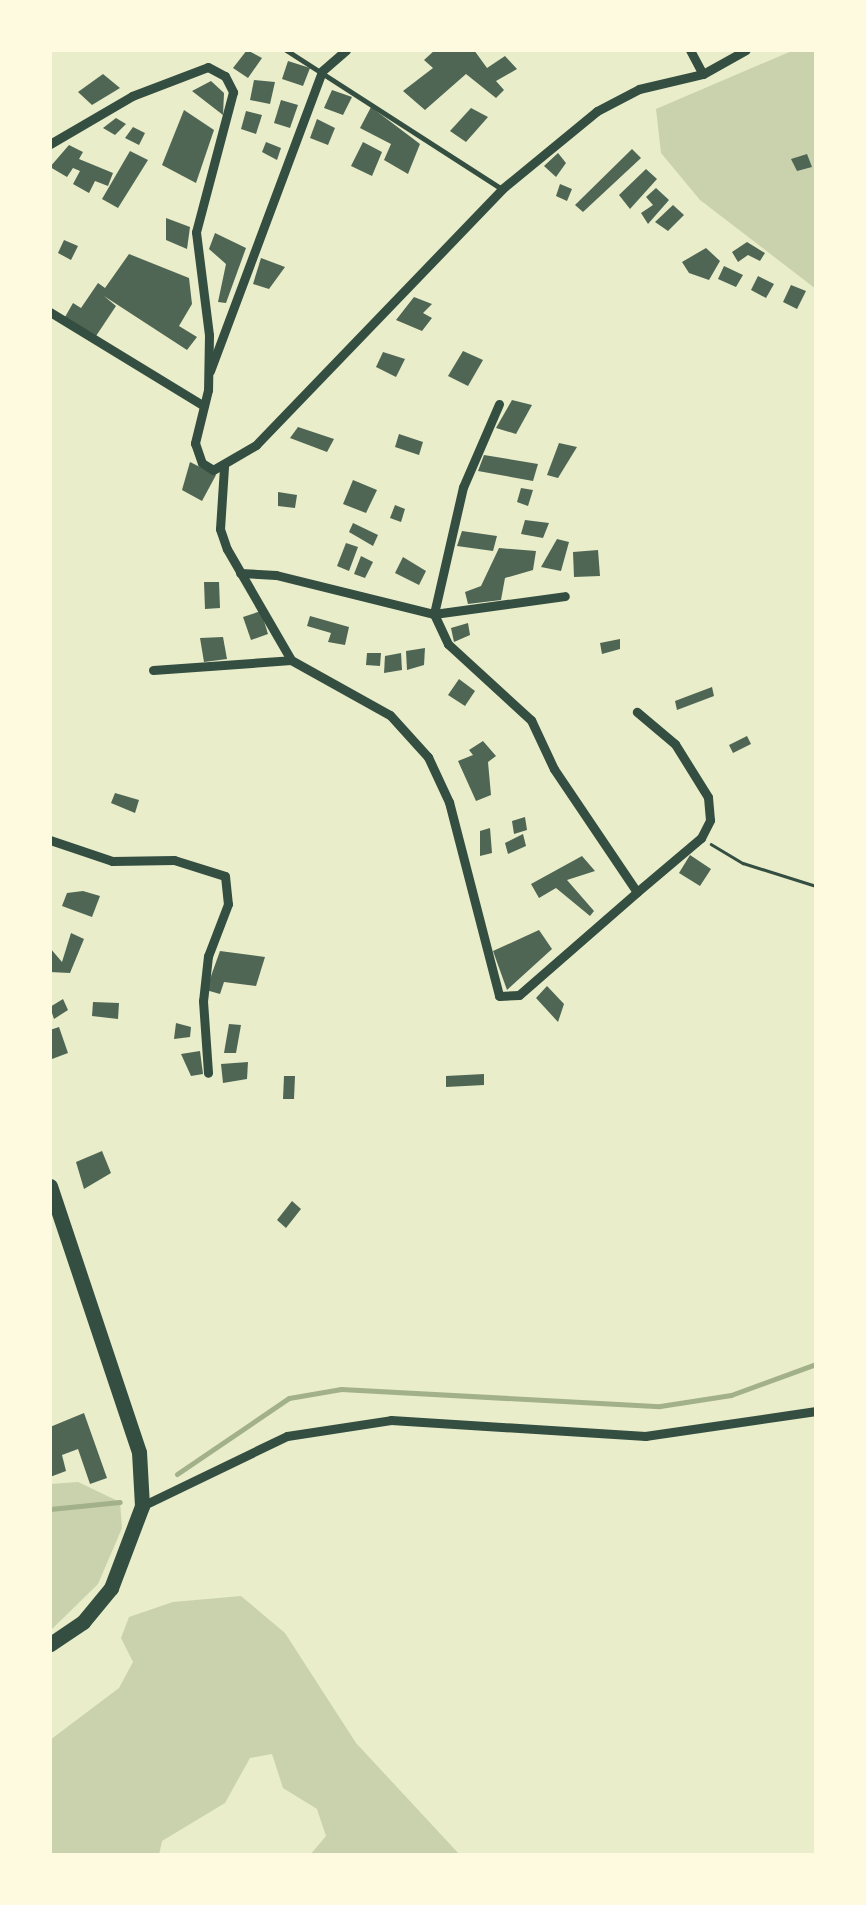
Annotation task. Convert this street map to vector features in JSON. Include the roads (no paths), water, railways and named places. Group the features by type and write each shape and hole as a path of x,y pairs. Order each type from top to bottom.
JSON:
{"highway":[{"path":"50,1186 139,1452 142,1506 111,1588 83,1622 50,1644"}],"street":[{"path":"346,50 322,71 209,373 195,443 202,464 224,468 256,444 502,189 597,111 639,89 704,74 746,50"},
{"path":"690,50 704,74"},
{"path":"50,144 148,90 208,67 225,76 233,92 196,232 209,373"},
{"path":"50,312 204,406"},
{"path":"498,404 463,486 434,614 448,644 532,720 554,769 637,892"},
{"path":"224,468 220,529 240,573 291,660 390,714 428,757 449,802 498,996 518,995 701,838 710,820 708,797 675,744 637,712"},
{"path":"240,573 276,575 434,614 564,596"},
{"path":"153,670 291,660"},
{"path":"50,840 112,862 174,860 225,876 228,904 208,956 202,1001 208,1073"},
{"path":"142,1506 287,1436 390,1420 646,1436 816,1411"}],"lane":[{"path":"286,50 502,189"}],"waterway":[{"path":"177,1474 289,1398 341,1389 660,1406 731,1395 816,1364"},
{"path":"50,1509 120,1502"}]}
